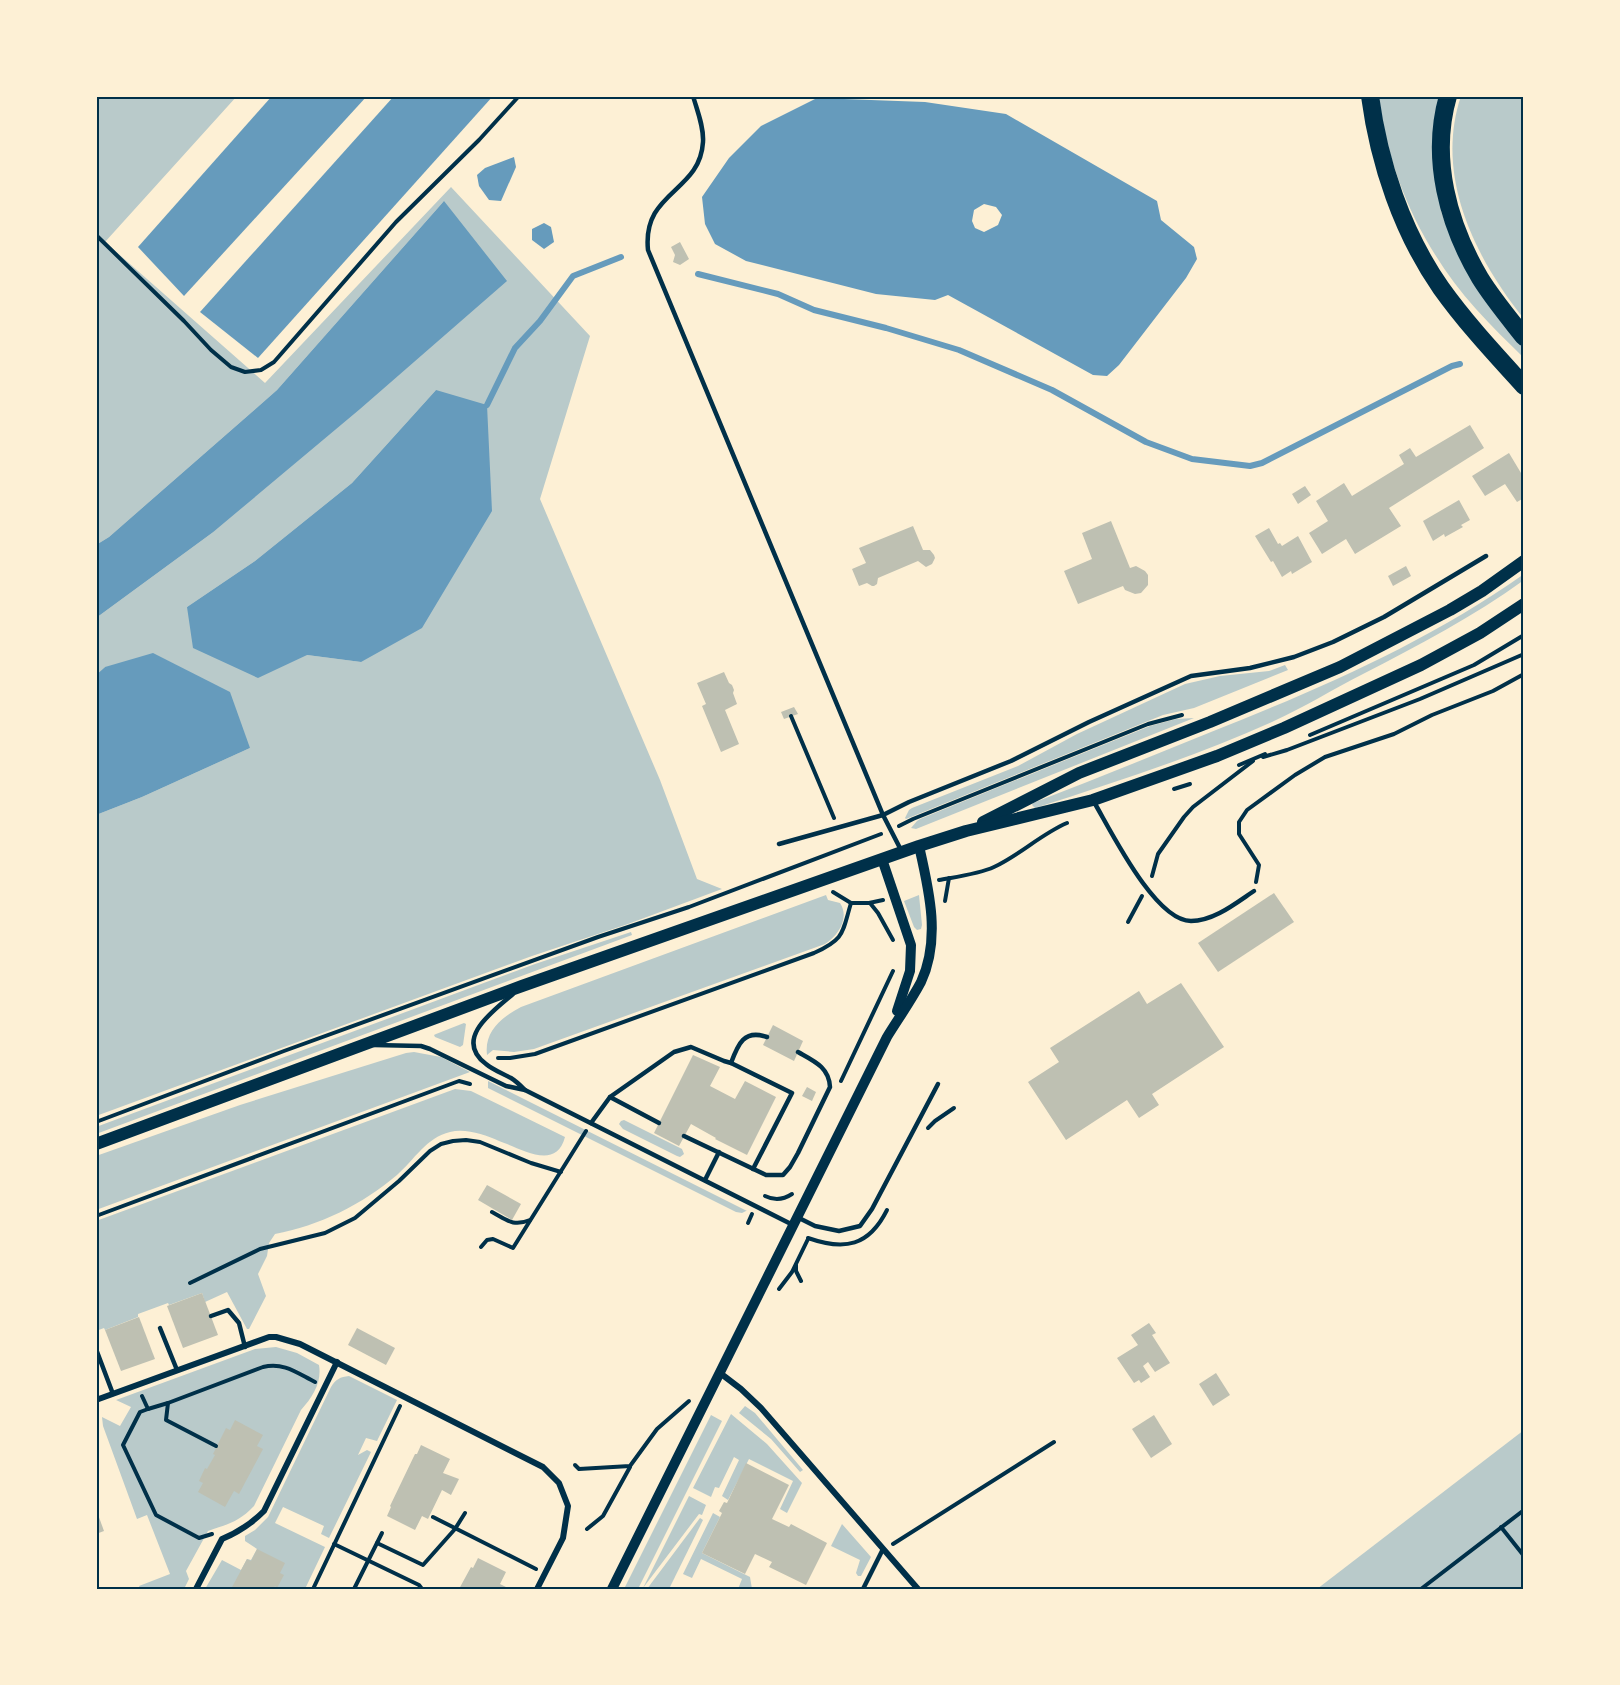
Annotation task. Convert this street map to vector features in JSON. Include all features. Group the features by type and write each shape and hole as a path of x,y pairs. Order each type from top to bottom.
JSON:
{"highway":[{"path":"1370,96 1386,173 1417,246 1435,278 1453,303 1524,386"},
{"path":"1448,96 1443,119 1441,152 1444,183 1453,221 1480,277 1524,337"}],"main road":[{"path":"966,831 1079,774 1340,667 1450,610 1482,591 1524,561"},
{"path":"96,1144 522,986 919,846 966,831 1093,800 1217,756 1451,650 1524,604"}],"street":[{"path":"612,1589 887,1037 918,986 927,965 932,937 928,884 919,846"},
{"path":"882,859 911,945 911,959 905,990 887,1037"},
{"path":"96,1400 269,1338 276,1337 300,1344 543,1467 559,1484 568,1506 563,1538 537,1589"},
{"path":"196,1589 222,1539 236,1534 264,1512 337,1362"},
{"path":"720,1373 761,1407 918,1589"}],"lane":[{"path":"693,96 704,140 701,153 691,174 654,213 647,237 648,250 883,815 902,852"},
{"path":"779,844 883,815 909,802 1011,761 1089,722 1191,676 1250,668 1283,660 1333,642 1384,617 1486,556"},
{"path":"1093,800 1146,889 1173,915 1191,921 1217,915 1254,891"},
{"path":"522,986 485,1017 477,1029 473,1047 478,1058 488,1066 512,1078 525,1090"},
{"path":"731,1063 738,1044 743,1039 756,1034 767,1037"},
{"path":"366,1044 421,1046 442,1054 506,1086 525,1090 705,1180 795,1221 839,1231 860,1226 872,1209 938,1084"},
{"path":"591,1123 610,1097 674,1052 691,1047 731,1063 792,1093 753,1169"},
{"path":"684,1136 766,1175 783,1175 790,1167 830,1088 830,1080 822,1066 798,1052"},
{"path":"610,1097 659,1123"},
{"path":"705,1180 719,1152"},
{"path":"211,1316 228,1310 239,1323 245,1347"},
{"path":"160,1328 177,1370"},
{"path":"96,1349 113,1394"},
{"path":"863,1589 883,1549"}],"path":[{"path":"96,235 211,350 231,367 245,372 261,370 274,362 396,222 479,140 519,96"},
{"path":"1128,922 1151,878 1158,854 1184,817 1193,807 1256,759 1287,750 1420,699 1524,654"},
{"path":"1254,891 1259,865 1239,834 1239,822 1247,810 1295,775 1325,757 1394,734 1432,715 1493,691 1524,674"},
{"path":"96,1122 284,1051 689,907 891,830 924,814 1148,724 1185,715"},
{"path":"791,717 837,828"},
{"path":"928,884 949,878"},
{"path":"833,892 851,903 869,903 896,896"},
{"path":"498,1058 535,1053 831,946 842,934 851,903"},
{"path":"869,903 878,913"},
{"path":"96,1216 459,1081 470,1084"},
{"path":"481,1247 487,1240 493,1239 513,1248 591,1123"},
{"path":"190,1283 260,1249 325,1233 355,1218 399,1181 430,1150 441,1144 466,1140 480,1142 531,1163 561,1172"},
{"path":"492,1212 511,1223 521,1224 531,1220"},
{"path":"801,1281 796,1271 796,1263 815,1226"},
{"path":"222,1539 220,1532 199,1538 156,1515 123,1445 140,1412 273,1364 285,1367 325,1386"},
{"path":"137,1385 148,1409"},
{"path":"313,1589 405,1398"},
{"path":"587,1529 603,1516 630,1466 657,1429 692,1398"},
{"path":"168,1403 166,1419 216,1446"},
{"path":"883,1549 1054,1442"},
{"path":"575,1465 579,1469 630,1466"},
{"path":"1420,1589 1524,1510"},
{"path":"377,1543 423,1565 455,1529 465,1513"},
{"path":"433,1517 544,1574"},
{"path":"1502,1527 1524,1556"},
{"path":"354,1589 382,1533"},
{"path":"334,1544 422,1589"}],"shaded area":[{"path":"96,96 237,96 105,242 265,383 451,187 590,336 540,499 660,780 697,879 722,889 96,1116 96,815 142,797 250,748 105,667 96,675 96,618 212,533 444,201 277,390 109,537 96,545","holes":["436,390 361,662 307,655 187,607 255,561 352,483"]},
{"path":"1379,96 1440,96 1441,211 1468,268 1524,347 1524,358 1457,286 1424,237 1390,154"},
{"path":"1461,96 1524,96 1524,319 1490,270 1475,243 1464,215 1456,186 1453,156 1454,126"},
{"path":"1524,574 1524,580 1465,618 1274,721 1156,768 1035,808 1032,805 1333,681 1449,622"},
{"path":"1285,665 1288,670 1194,708 1163,715 905,818 912,808 1018,766 1077,734 1185,684 1220,676 1269,671"},
{"path":"1194,718 916,829 911,828 920,819 1150,726 1176,719"},
{"path":"826,895 828,900 840,903 844,915 838,931 825,944 534,1049 514,1052 493,1050 487,1055 491,1032 507,1015 521,1007"},
{"path":"919,895 922,925 921,929 917,930 904,901"},
{"path":"631,932 632,935 96,1134 96,1127 535,964"},
{"path":"466,1024 463,1045 460,1047 434,1035 436,1034"},
{"path":"414,1052 441,1057 470,1072 96,1210 96,1156 240,1105"},
{"path":"488,1081 747,1211 736,1212 488,1088"},
{"path":"455,1089 471,1091 565,1137 560,1148 554,1153 536,1155 475,1133 456,1131 442,1135 428,1144 384,1186 355,1204 308,1225 275,1234 269,1243 267,1256 258,1274 266,1296 249,1329 227,1292 205,1302 202,1293 169,1305 168,1303 105,1330 104,1328 96,1331 96,1221"},
{"path":"624,1120 682,1149 684,1154 677,1156 623,1129 619,1124"},
{"path":"276,1347 297,1353 319,1365 320,1371 316,1389 301,1410 254,1506 238,1519 208,1531 186,1571 189,1579 184,1589 140,1589 139,1586 170,1574 147,1515 137,1519 103,1426 102,1417 120,1426 131,1407 116,1400 255,1349"},
{"path":"349,1376 397,1400 377,1441 366,1438 358,1455 367,1450 371,1452 329,1538 321,1534 324,1526 283,1507 275,1523 325,1547 305,1589 205,1589 222,1560 241,1570 247,1559 251,1560 257,1549 245,1541 245,1536 268,1517 331,1387 338,1379"},
{"path":"745,1406 755,1413 803,1470 800,1472 771,1439 739,1413"},
{"path":"731,1414 767,1444 802,1483 787,1513 780,1509 793,1481 749,1459 728,1500 722,1496 739,1460 734,1457 719,1488 715,1487 711,1497 693,1488"},
{"path":"711,1415 722,1421 638,1589 624,1589"},
{"path":"1524,1430 1524,1589 1317,1589"},
{"path":"689,1496 706,1505 702,1515 699,1514 643,1588"},
{"path":"713,1513 720,1517 702,1553 750,1577 752,1589 738,1589 742,1579 701,1559 692,1578 683,1574"},
{"path":"700,1518 703,1520 669,1589 647,1589"},
{"path":"842,1524 871,1557 861,1576 856,1573 860,1560 831,1546"}],"water":[{"path":"272,96 367,96 184,296 138,247"},
{"path":"394,96 493,96 258,358 200,312"},
{"path":"817,98 925,102 1006,114 1157,201 1161,220 1194,247 1197,259 1186,278 1119,365 1107,376 1093,375 948,295 935,300 876,294 746,261 715,244 705,224 702,197 729,158 761,126","holes":["984,204 996,207 1002,215 998,225 984,232 975,228 972,221 974,210"]},
{"path":"514,157 516,167 501,201 489,200 479,186 477,175 485,168"},
{"path":"444,201 507,281 360,409 212,533 96,618 96,545 109,537 277,390"},
{"path":"544,223 551,227 554,242 544,249 532,240 532,229"},
{"path":"436,390 487,405 492,511 422,628 361,662 307,655 258,678 193,648 187,607 255,561 352,483"},
{"path":"153,653 230,692 250,748 142,797 96,815 96,675 105,667"}],"building":[{"path":"680,242 689,259 680,265 673,262 675,255 671,247"},
{"path":"1470,425 1484,448 1389,508 1401,526 1355,554 1346,539 1322,554 1309,533 1328,521 1316,501 1344,483 1352,496 1404,464 1399,455 1410,448 1416,457"},
{"path":"1509,453 1521,473 1524,472 1524,498 1517,502 1505,484 1485,496 1472,476"},
{"path":"1305,486 1311,495 1298,504 1292,494"},
{"path":"1459,500 1470,520 1461,525 1463,527 1433,541 1423,521"},
{"path":"1111,521 1130,568 1136,566 1145,571 1148,575 1148,585 1141,593 1135,594 1125,590 1123,586 1078,604 1064,571 1092,559 1082,533"},
{"path":"913,526 923,550 930,550 934,555 932,564 926,567 918,561 878,578 874,586 867,583 859,586 852,569 866,563 859,548"},
{"path":"1269,528 1278,544 1282,546 1298,536 1312,562 1282,577 1255,536"},
{"path":"1406,566 1411,576 1393,586 1388,576"},
{"path":"724,672 732,685 737,704 725,710 739,744 721,752 702,706 706,704 697,683"},
{"path":"794,707 798,714 784,719 781,712"},
{"path":"1274,893 1294,922 1218,972 1198,943"},
{"path":"1181,983 1224,1047 1152,1094 1159,1105 1139,1118 1127,1100 1066,1140 1028,1082 1059,1062 1050,1048 1139,991 1147,1004"},
{"path":"773,1025 803,1041 794,1061 763,1045"},
{"path":"693,1055 720,1067 710,1086 735,1099 745,1081 776,1097 747,1155 691,1124 679,1146 654,1133"},
{"path":"807,1087 816,1092 812,1101 802,1096"},
{"path":"487,1185 521,1204 512,1220 478,1200"},
{"path":"202,1293 218,1335 183,1348 167,1306"},
{"path":"139,1317 155,1359 121,1371 105,1330"},
{"path":"1149,1323 1156,1333 1152,1335 1170,1363 1155,1372 1148,1362 1143,1366 1150,1377 1141,1383 1139,1380 1134,1383 1117,1358 1138,1345 1131,1335"},
{"path":"357,1328 395,1348 386,1365 348,1345"},
{"path":"1216,1373 1230,1395 1213,1406 1199,1384"},
{"path":"1154,1415 1172,1444 1151,1458 1132,1429"},
{"path":"235,1420 263,1435 257,1446 263,1449 239,1494 234,1491 225,1507 198,1492 203,1483 199,1481 215,1455 213,1454 226,1428 230,1430"},
{"path":"421,1445 450,1459 443,1473 459,1479 451,1495 442,1490 428,1519 422,1516 415,1530 387,1516"},
{"path":"746,1463 789,1485 772,1519 789,1527 791,1524 827,1543 806,1585 769,1567 772,1562 755,1554 745,1574 702,1553 722,1513 719,1511 724,1502 727,1503"},
{"path":"96,1509 104,1531 96,1534"},
{"path":"257,1549 285,1563 280,1573 284,1575 277,1588 275,1586 273,1589 231,1589 247,1559 251,1561"},
{"path":"478,1558 506,1572 500,1584 506,1587 505,1589 459,1589"}],"waterway":[{"path":"487,405 515,348 540,321 573,276 621,257"},
{"path":"698,274 778,294 814,310 959,350 1052,390 1146,442 1192,459 1250,466 1262,463 1460,364"}]}
